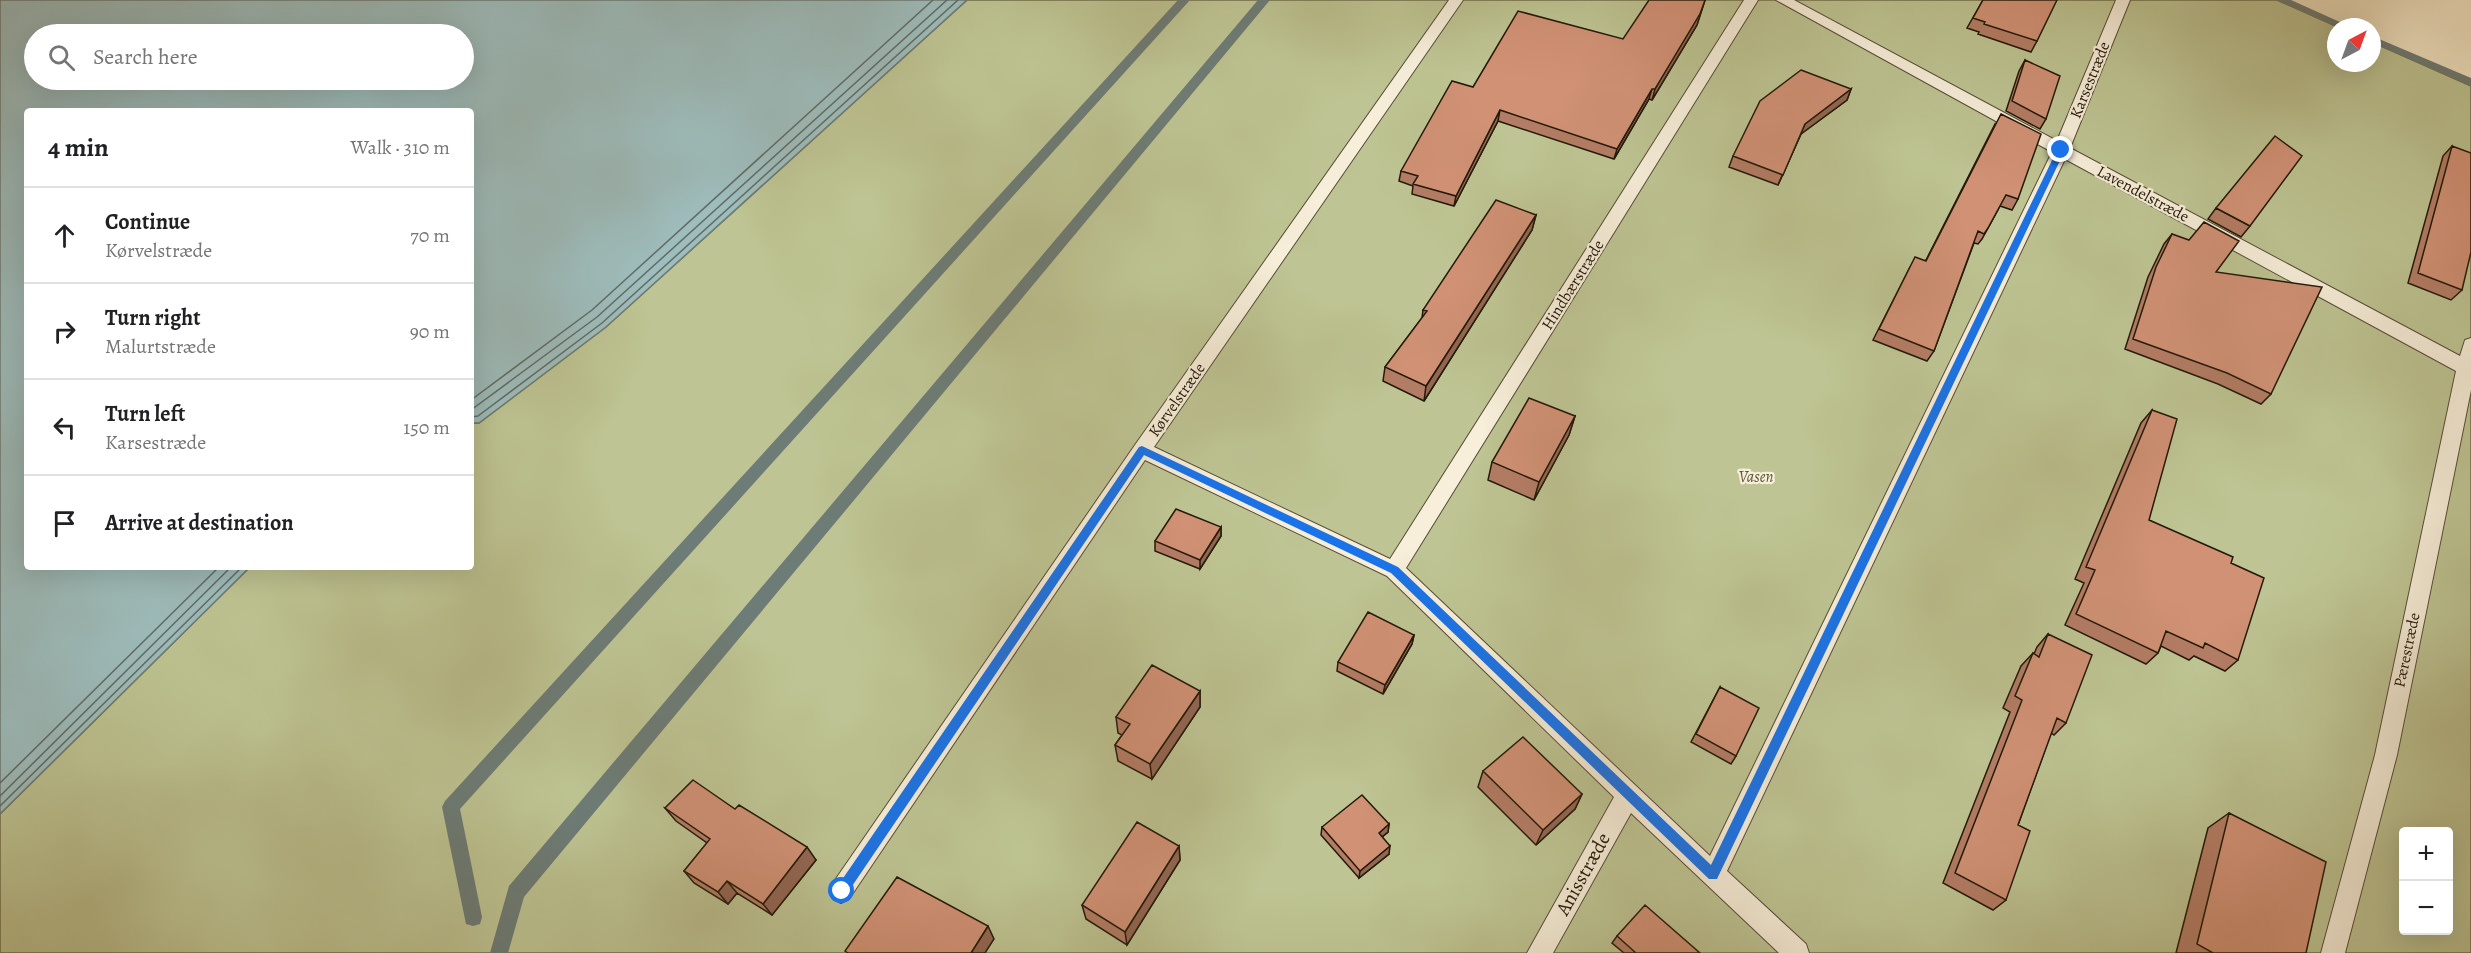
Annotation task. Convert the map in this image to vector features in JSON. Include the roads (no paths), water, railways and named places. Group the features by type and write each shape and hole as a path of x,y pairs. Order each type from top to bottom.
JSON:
{"lane":[{"name":"Kørvelstræde","path":"842,891 1142,450 1456,0"},
{"name":"Hindbærstræde","path":"1394,570 1751,0"},
{"name":"Lavendelstræde","path":"1783,0 2468,369"},
{"name":"Karsestræde","path":"1713,875 2061,150 2123,0"},
{"name":"Pærestræde","path":"2333,953 2386,755 2468,369 2471,345"},
{"path":"1142,450 1394,570 1628,795 1797,953"},
{"name":"Anisstræde","path":"1539,953 1628,795"}],"water":[{"path":"0,0 967,0 606,327 479,423 474,423 474,108 24,108 24,570 247,570 0,814"}],"waterway":[{"path":"473,917 451,807 1184,0"},
{"path":"499,953 516,892 1264,0"},
{"path":"2282,0 2327,19"},
{"path":"2381,43 2471,82"}],"park label":[{"name":"Vasen","path":"1756,477"}]}
